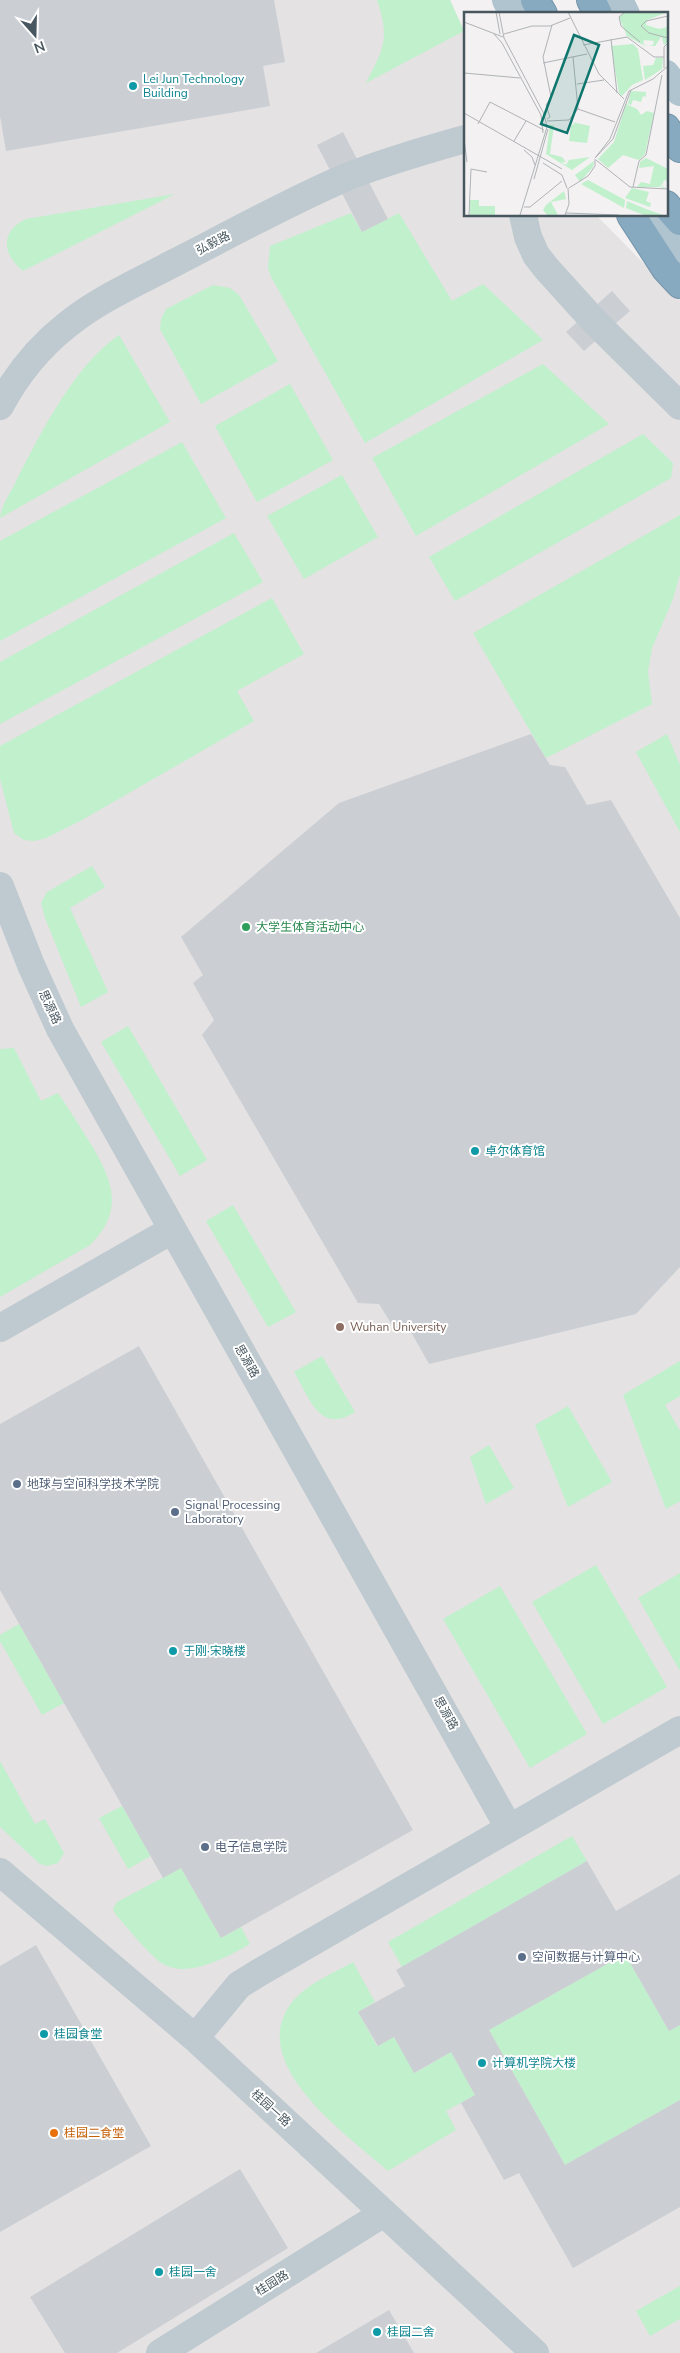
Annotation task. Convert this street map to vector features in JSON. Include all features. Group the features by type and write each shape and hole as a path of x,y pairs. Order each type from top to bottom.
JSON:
{"highway":[{"path":"535,0 541,12"},
{"path":"591,0 597,12"},
{"path":"668,131 680,148"},
{"path":"668,207 680,221"},
{"path":"632,216 666,269 680,284"}],"main road":[{"path":"506,0 512,12"},
{"path":"620,0 625,12"},
{"path":"668,77 680,92"},
{"path":"645,216 680,250"}],"street":[{"name":"弘毅路","path":"0,406 18,375 44,345 69,323 115,294 224,237 349,177 391,161 464,139"},
{"path":"523,216 528,237 536,255 547,269 594,321 680,406"},
{"name":"思源路","path":"0,886 31,964 60,1029 172,1230 351,1543 509,1828"},
{"path":"0,1328 172,1230"},
{"path":"195,2038 238,1985 680,1730"},
{"name":"桂园一路","path":"0,1872 195,2038 535,2353"},
{"name":"桂园路","path":"160,2353 384,2213"}],"shaded area":[{"name":"Wuhan University","path":"0,0 450,0 464,31 464,216 597,216 680,300 680,2353 0,2353"}],"green space":[{"path":"377,0 450,0 464,31 366,83 381,52 383,43 383,24"},
{"path":"175,194 23,271 11,257 8,250 8,236 18,224 26,219"},
{"path":"351,213 362,232 399,213 452,301 483,284 543,340 365,443 271,277 268,268 270,246"},
{"path":"213,285 230,288 239,295 278,361 201,404 160,329 161,319 166,309"},
{"path":"119,335 170,422 0,518 7,498 60,401 88,364"},
{"path":"543,364 609,424 416,536 372,458"},
{"path":"290,384 333,460 257,502 215,426"},
{"path":"643,434 673,463 671,478 455,601 429,557"},
{"path":"182,442 226,518 0,641 0,541"},
{"path":"342,475 378,537 304,579 267,516"},
{"path":"680,515 680,574 673,599 652,648 648,672 652,704 546,758 473,633"},
{"path":"234,533 263,582 0,724 0,662"},
{"path":"272,598 304,654 237,691 254,721 82,820 46,838 34,841 24,840 14,833 0,779 0,746"},
{"path":"667,734 680,765 680,832 636,752"},
{"path":"92,866 105,887 70,908 108,992 81,1007 45,918 41,903 47,892"},
{"path":"128,1026 207,1160 180,1176 101,1042"},
{"path":"14,1048 41,1101 58,1093 84,1132 96,1152 108,1179 112,1205 109,1218 101,1232 90,1245 0,1297 0,1049"},
{"path":"233,1205 296,1312 268,1327 206,1221"},
{"path":"322,1356 355,1412 343,1418 333,1419 324,1416 317,1410 294,1372"},
{"path":"680,1361 680,1396 665,1405 680,1431 680,1501 666,1509 623,1395"},
{"path":"568,1406 612,1482 568,1507 535,1425"},
{"path":"489,1445 514,1488 486,1504 470,1457"},
{"path":"596,1565 667,1687 603,1724 532,1602"},
{"path":"680,1573 680,1671 638,1598"},
{"path":"500,1586 587,1734 530,1768 443,1619"},
{"path":"19,1624 64,1703 42,1715 0,1641 0,1635"},
{"path":"0,1761 35,1824 45,1819 64,1853 58,1863 47,1866 40,1864 0,1827"},
{"path":"122,1806 151,1856 128,1869 99,1818"},
{"path":"572,1836 587,1861 402,1967 388,1942"},
{"path":"181,1868 221,1938 241,1927 250,1944 209,1964 186,1969 175,1968 165,1965 153,1956 116,1915 113,1909 117,1902"},
{"path":"625,1954 669,2031 680,2025 680,2100 565,2165 489,2030"},
{"path":"353,1962 375,2002 358,2012 377,2046 394,2037 415,2073 451,2052 475,2095 446,2111 456,2130 388,2171 329,2120 309,2098 292,2075 282,2052 280,2028 290,2005 311,1986"},
{"path":"680,2286 680,2319 650,2336 636,2311"}],"building":[{"name":"Lei Jun Technology Building","path":"0,0 274,0 285,62 263,66 270,106 6,151 0,116"},
{"path":"343,132 388,219 362,232 317,145"},
{"path":"612,291 630,311 584,351 566,332"},
{"name":"卓尔体育馆","path":"531,734 550,765 565,767 587,805 611,800 680,918 680,1267 636,1314 429,1364 411,1332 397,1333 379,1304 358,1303 202,1035 214,1020 193,983 203,975 181,937 339,803"},
{"name":"于刚·宋晓楼","path":"139,1346 413,1830 221,1938 181,1868 163,1878 0,1590 0,1424"},
{"name":"计算机学院大楼","path":"587,1861 616,1911 680,1874 680,2025 669,2031 625,1954 489,2030 565,2165 680,2100 680,2207 573,2268 519,2173 504,2180 461,2103 475,2095 451,2052 414,2073 394,2037 378,2046 358,2012 405,1986 396,1970"},
{"name":"桂园食堂","path":"36,1945 151,2146 0,2232 0,1966"},
{"name":"桂园一舍","path":"240,2169 288,2248 117,2353 65,2353 30,2297"},
{"name":"桂园二舍","path":"389,2310 414,2353 316,2353"}],"place":[{"name":"Lei Jun Technology Building","path":"133,86"},
{"name":"大学生体育活动中心","path":"246,927"},
{"name":"卓尔体育馆","path":"475,1151"},
{"name":"Wuhan University","path":"340,1327"},
{"name":"地球与空间科学技术学院","path":"17,1484"},
{"name":"Signal Processing Laboratory","path":"175,1512"},
{"name":"于刚·宋晓楼","path":"173,1651"},
{"name":"电子信息学院","path":"205,1847"},
{"name":"空间数据与计算中心","path":"522,1957"},
{"name":"桂园食堂","path":"44,2034"},
{"name":"计算机学院大楼","path":"482,2063"},
{"name":"桂园二食堂","path":"54,2133"},
{"name":"桂园一舍","path":"159,2272"},
{"name":"桂园二舍","path":"377,2332"}]}
